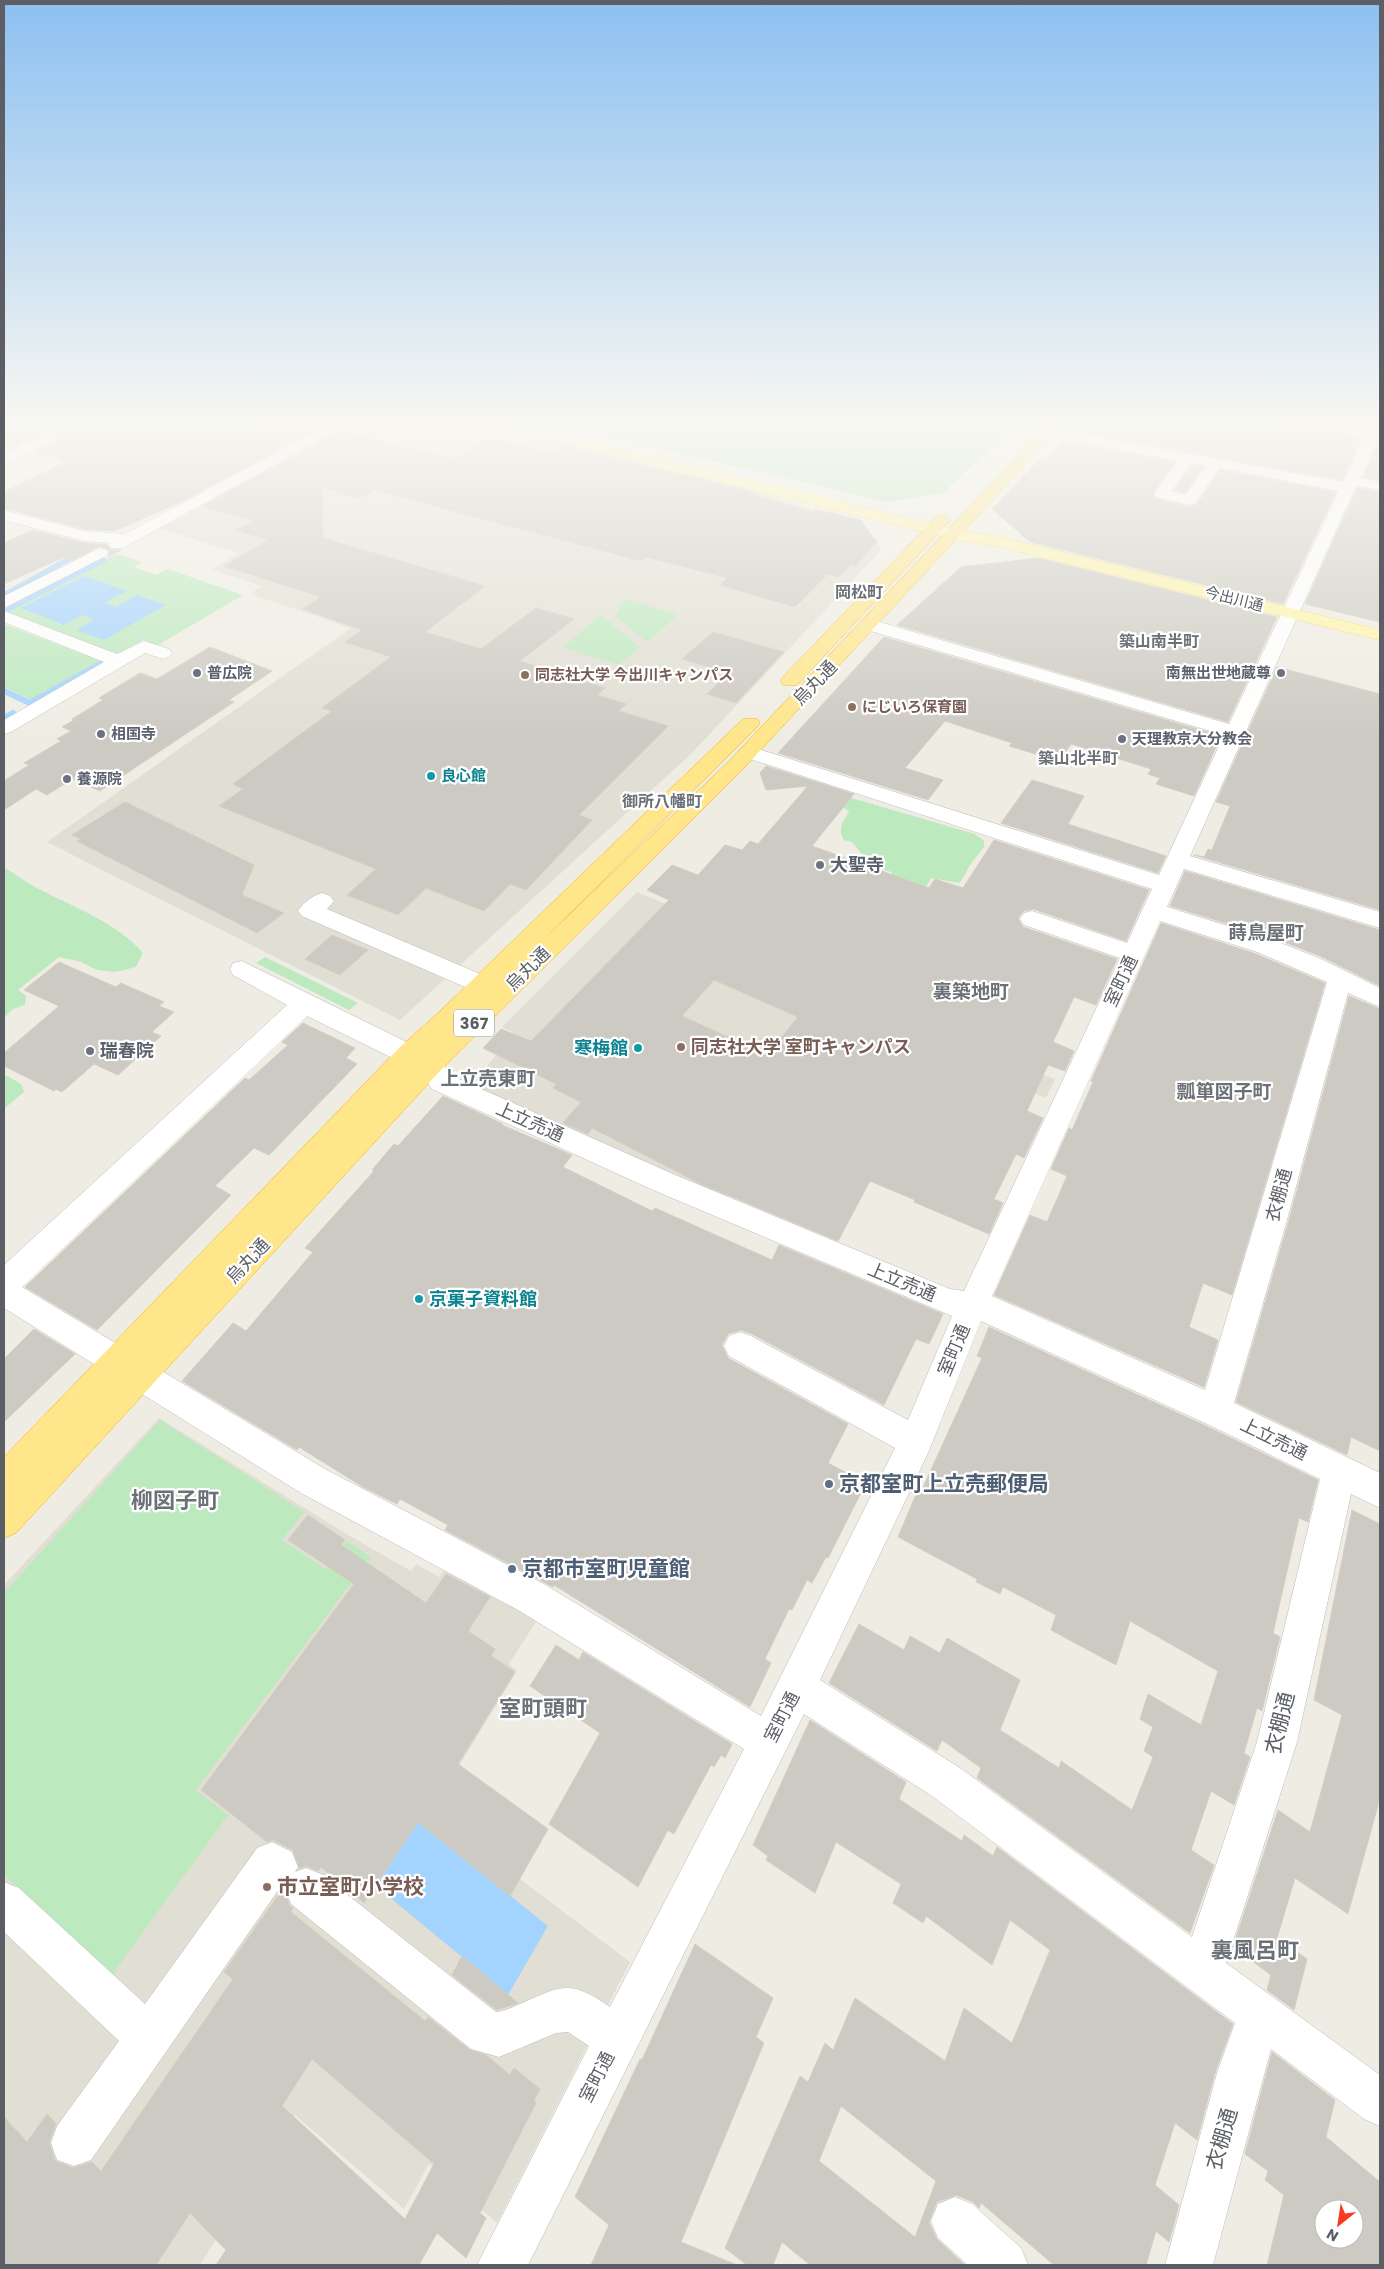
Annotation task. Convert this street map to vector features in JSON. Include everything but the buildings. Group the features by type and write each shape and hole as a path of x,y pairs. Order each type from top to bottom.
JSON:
{"highway":[{"name":"烏丸通","path":"4,1521 129,1369 419,1060 483,985 741,733 944,528"},
{"name":"烏丸通","path":"419,1060 748,752 870,625 945,528"},
{"name":"烏丸通","path":"4,1481 129,1369"}],"main road":[{"name":"今出川通","path":"956,528 1000,542 1380,635"}],"street":[{"path":"53,528 84,536 122,542 148,528"},
{"name":"室町通","path":"502,2265 616,2038 797,1687 916,1442 972,1306 1331,528"},
{"path":"4,603 100,553"},
{"path":"4,616 119,661"},
{"path":"870,625 1237,732"},
{"path":"4,728 144,646 163,653"},
{"path":"748,752 1165,885"},
{"path":"1177,860 1380,920"},
{"path":"322,901 310,911 483,985"},
{"path":"1154,911 1265,946 1340,978 1380,998"},
{"path":"1032,919 1133,954"},
{"path":"242,968 305,1003 419,1060"},
{"name":"衣棚通","path":"1215,1411 1272,1220 1321,1039 1340,978"},
{"path":"4,1284 305,1003"},
{"name":"上立売通","path":"419,1060 441,1082 645,1174 948,1302 991,1309 1215,1411 1380,1491"},
{"path":"4,1292 313,1481 531,1597 713,1710 769,1742"},
{"path":"740,1346 916,1442"},
{"name":"衣棚通","path":"1202,1971 1277,1742 1339,1471"},
{"path":"797,1687 946,1782 1380,2103"},
{"path":"74,2143 272,1863 487,2032 499,2035 555,2011 574,2009 580,2010 616,2038"},
{"path":"4,1904 149,2038"},
{"name":"衣棚通","path":"1188,2265 1240,2074 1260,2015"},
{"path":"955,2221 1004,2265"}],"shaded area":[{"name":"同志社大学 今出川キャンパス","path":"862,528 882,549 691,754 400,1020 47,842 351,628 250,594 262,586 212,570 239,553 160,529"},
{"name":"同志社大学 室町キャンパス","path":"637,892 887,994 875,1012 1055,1079 1046,1098 869,1031 772,1134 726,1199 470,1087 514,1033 502,1027"},
{"name":"市立室町小学校","path":"159,1418 350,1536 411,1571 416,1564 439,1577 443,1571 497,1592 539,1617 509,1664 517,1671 431,1812 630,1962 497,2223 429,2164 404,2209 295,2115 200,2265 4,2265 4,1585"}],"green space":[{"path":"117,554 142,562 134,567 156,575 168,569 243,595 158,645 143,640 117,655 5,612"},
{"path":"624,599 678,615 647,642 615,616"},
{"path":"601,615 640,647 619,665 563,647"},
{"path":"4,624 101,661 32,700 4,687"},
{"path":"807,785 975,834 984,841 984,847 970,865 960,883 931,878 922,894 889,882 893,875 891,872 872,866 852,842 844,840 841,829 849,812 845,808 803,792"},
{"path":"4,867 37,888 120,932 143,953 136,967 115,972 97,970 81,962 59,957 18,990 26,996 25,1005 13,1009 4,1018"},
{"path":"265,957 358,1003 349,1010 256,963"},
{"path":"4,1074 21,1084 24,1092 5,1108"},
{"path":"160,1420 304,1512 282,1540 325,1569 347,1541 371,1557 196,1790 228,1815 111,1976 4,1874 4,1593"}],"water":[{"path":"84,576 127,591 105,603 116,607 137,595 166,605 104,640 77,630 94,620 82,615 64,625 21,608"},
{"path":"418,1822 548,1926 508,1995 376,1886"}],"waterway":[{"path":"4,595 79,553"},
{"path":"5,611 104,560"},
{"path":"4,691 30,703 103,662"},
{"path":"4,718 13,713"}],"place":[{"name":"普広院","path":"197,673"},
{"name":"南無出世地蔵尊","path":"1281,673"},
{"name":"同志社大学 今出川キャンパス","path":"525,675"},
{"name":"にじいろ保育園","path":"852,707"},
{"name":"相国寺","path":"101,734"},
{"name":"天理教京大分教会","path":"1122,739"},
{"name":"良心館","path":"431,776"},
{"name":"養源院","path":"67,779"},
{"name":"大聖寺","path":"820,865"},
{"name":"同志社大学 室町キャンパス","path":"681,1047"},
{"name":"寒梅館","path":"638,1048"},
{"name":"瑞春院","path":"90,1051"},
{"name":"京菓子資料館","path":"419,1299"},
{"name":"京都室町上立売郵便局","path":"829,1484"},
{"name":"京都市室町児童館","path":"512,1569"},
{"name":"市立室町小学校","path":"267,1887"}],"district":[{"name":"岡松町","path":"859,592"},
{"name":"築山南半町","path":"1159,641"},
{"name":"築山北半町","path":"1078,758"},
{"name":"御所八幡町","path":"662,801"},
{"name":"蒔鳥屋町","path":"1266,932"},
{"name":"裏築地町","path":"971,991"},
{"name":"上立売東町","path":"488,1078"},
{"name":"瓢箪図子町","path":"1224,1091"},
{"name":"柳図子町","path":"175,1500"},
{"name":"室町頭町","path":"543,1708"},
{"name":"裏風呂町","path":"1255,1950"}]}
